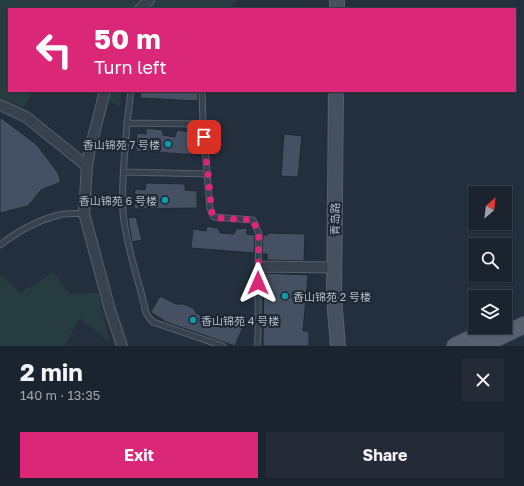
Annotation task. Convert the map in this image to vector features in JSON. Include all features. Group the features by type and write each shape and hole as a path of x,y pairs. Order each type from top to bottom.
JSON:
{"main road":[{"path":"512,324 524,313"},
{"path":"512,329 524,325"},
{"path":"455,346 498,334"},
{"path":"481,346 500,334"}],"street":[{"path":"141,8 149,0"},
{"path":"105,92 87,166 84,213 110,310 122,346"},
{"name":"青岛路","path":"336,92 334,298 338,346"},
{"path":"0,105 26,117 87,166"}],"lane":[{"path":"131,92 127,123 123,212 127,237 145,311 153,322 223,346"},
{"path":"202,92 203,124 210,208 212,214 214,217 253,220 259,234 258,337 256,346"},
{"path":"127,123 203,124"},
{"path":"124,172 208,174"},
{"path":"0,245 10,237 60,214 84,213"},
{"path":"258,266 334,268"}],"green space":[{"path":"0,0 236,0 230,8 8,8 8,92 32,92 24,107 0,98"},
{"path":"92,92 121,92 120,107"},
{"path":"54,272 70,294 98,293 110,343 80,318 64,346 0,346 0,274 20,293"}],"building":[{"path":"141,92 198,92 198,101 140,98"},
{"path":"0,117 37,145 58,173 61,182 41,190 28,206 0,213"},
{"name":"香山锦苑 7 号楼","path":"146,128 163,130 163,135 175,137 177,130 190,132 192,136 200,137 200,155 136,151 137,133 146,134"},
{"path":"284,134 302,136 298,177 281,176"},
{"name":"香山锦苑 6 号楼","path":"146,183 185,184 185,190 197,191 197,208 134,209 135,189 145,190"},
{"path":"136,217 142,240 132,242 128,218"},
{"path":"207,226 218,228 220,233 234,234 236,229 247,228 247,234 255,235 254,253 191,248 193,229 206,231"},
{"path":"268,233 305,234 304,261 267,260 267,254 262,254 263,235 268,235"},
{"path":"264,273 308,275 303,331 309,331 309,346 263,346"},
{"name":"香山锦苑 4 号楼","path":"160,296 176,304 183,304 193,308 197,314 204,317 206,314 228,322 235,319 245,322 235,346 166,322 151,312"}],"place":[{"name":"香山锦苑 7 号楼","path":"168,144"},
{"name":"香山锦苑 6 号楼","path":"165,200"},
{"name":"香山锦苑 2 号楼","path":"285,296"},
{"name":"香山锦苑 4 号楼","path":"193,320"}],"route":[{"path":"204,137 210,208 212,214 214,217 218,218 253,220 259,234 258,283"}]}
